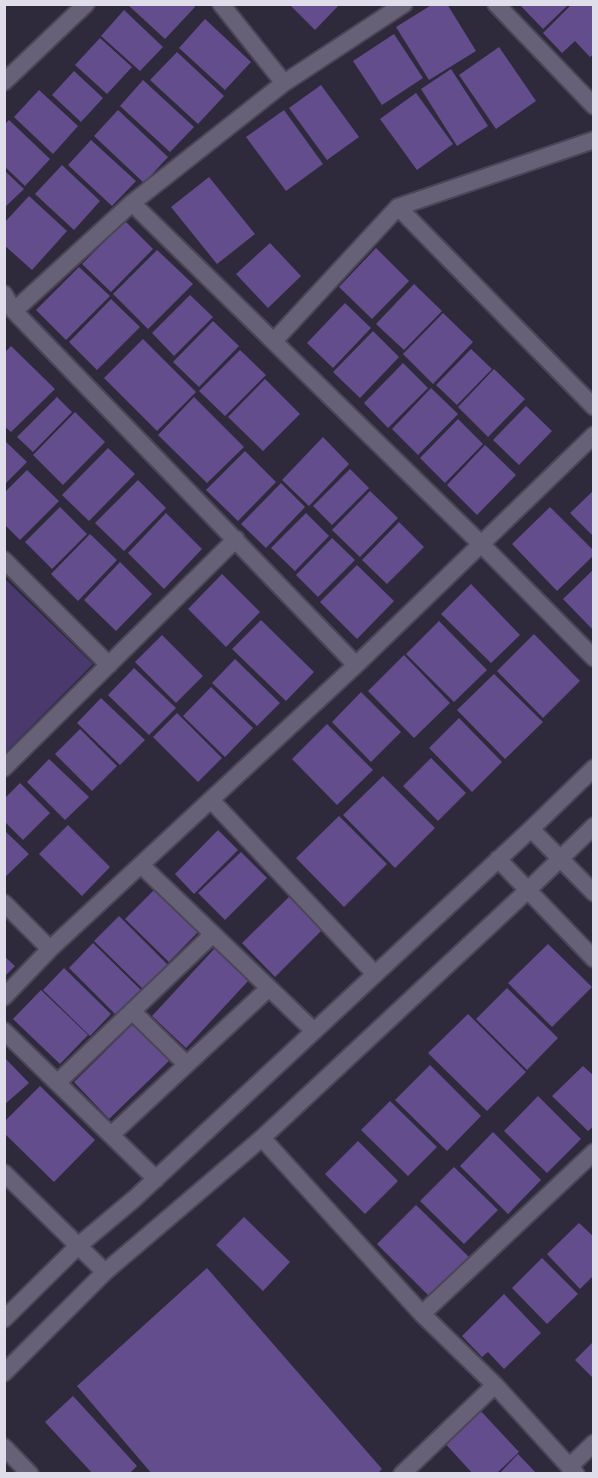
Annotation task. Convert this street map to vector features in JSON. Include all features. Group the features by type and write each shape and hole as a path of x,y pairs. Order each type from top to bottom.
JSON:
{"street":[{"path":"4,82 86,4"},
{"path":"221,4 284,83"},
{"path":"14,311 132,203 284,83 404,4"},
{"path":"496,4 594,106"},
{"path":"274,341 398,207 594,140"},
{"path":"132,203 482,545 594,658"},
{"path":"398,207 594,407"},
{"path":"4,294 14,311 236,538 356,665"},
{"path":"4,997 50,950 482,545 594,435"},
{"path":"4,768 236,538"},
{"path":"4,560 109,665"},
{"path":"4,1319 78,1246 156,1179 594,768"},
{"path":"211,800 375,974"},
{"path":"4,1373 105,1272 262,1138 594,826"},
{"path":"531,829 594,892"},
{"path":"498,859 594,959"},
{"path":"141,865 314,1031"},
{"path":"4,903 50,950"},
{"path":"58,1082 213,934"},
{"path":"111,1135 269,988"},
{"path":"132,1011 186,1064"},
{"path":"4,1031 156,1179"},
{"path":"262,1138 422,1314 495,1385 572,1470 594,1443"},
{"path":"422,1314 594,1152"},
{"path":"4,1173 105,1272"},
{"path":"402,1473 495,1385"},
{"path":"4,1448 30,1473"}],"shaded area":[{"path":"4,578 93,664 5,753 4,753"}],"building":[{"path":"127,4 192,4 195,7 165,39"},
{"path":"289,4 340,4 315,30"},
{"path":"433,4 447,4 476,51 429,80 396,27"},
{"path":"519,4 569,4 543,29"},
{"path":"572,4 594,4 594,54 590,57 575,41 562,53 543,33"},
{"path":"124,10 163,47 140,71 101,36"},
{"path":"205,19 251,62 225,90 179,48"},
{"path":"394,34 423,78 382,105 353,61"},
{"path":"100,38 132,67 107,94 75,65"},
{"path":"499,47 536,101 496,129 459,75"},
{"path":"177,52 224,96 198,124 150,80"},
{"path":"451,69 488,126 457,146 421,89"},
{"path":"74,71 103,98 81,122 52,95"},
{"path":"143,80 194,127 170,152 120,106"},
{"path":"321,85 359,137 327,160 289,108"},
{"path":"39,90 78,126 53,154 14,117"},
{"path":"416,93 453,144 417,170 380,119"},
{"path":"118,110 168,157 144,183 94,136"},
{"path":"284,110 323,164 286,191 246,137"},
{"path":"9,120 50,159 25,186 4,166 4,125"},
{"path":"91,140 136,181 112,206 68,165"},
{"path":"62,165 100,201 74,230 35,194"},
{"path":"4,170 24,189 4,208"},
{"path":"209,177 255,234 217,264 171,207"},
{"path":"29,196 67,231 32,270 4,245 4,223"},
{"path":"125,221 153,249 111,292 82,264"},
{"path":"270,243 301,276 268,308 236,274"},
{"path":"376,248 409,281 372,319 339,287"},
{"path":"157,250 193,284 148,329 113,294"},
{"path":"79,267 110,296 66,340 36,310"},
{"path":"414,284 442,311 404,350 376,324"},
{"path":"190,295 213,317 174,356 152,333"},
{"path":"111,299 140,327 97,370 69,342"},
{"path":"345,303 371,328 333,368 307,343"},
{"path":"443,313 473,342 433,384 403,354"},
{"path":"213,321 239,346 199,387 173,362"},
{"path":"373,331 399,357 360,398 333,372"},
{"path":"143,339 196,392 157,431 104,378"},
{"path":"11,346 55,389 11,432 4,426 4,353"},
{"path":"471,349 492,369 457,405 436,385"},
{"path":"240,350 266,375 225,416 199,391"},
{"path":"403,363 428,388 388,428 364,403"},
{"path":"494,369 525,399 488,437 458,407"},
{"path":"265,379 300,414 263,451 228,417"},
{"path":"431,388 458,414 418,455 392,429"},
{"path":"57,397 72,412 33,452 17,437"},
{"path":"194,397 244,447 207,483 158,435"},
{"path":"526,406 552,431 519,465 493,440"},
{"path":"75,412 105,442 63,485 33,455"},
{"path":"458,419 483,444 445,483 420,458"},
{"path":"323,437 349,464 309,506 282,480"},
{"path":"4,440 27,462 4,485"},
{"path":"485,445 516,475 477,515 447,485"},
{"path":"108,448 135,474 89,521 62,495"},
{"path":"245,451 276,482 238,521 206,490"},
{"path":"350,469 369,488 332,525 313,506"},
{"path":"27,470 59,501 20,540 4,524 4,493"},
{"path":"138,480 166,508 124,551 95,523"},
{"path":"281,483 305,507 266,548 241,524"},
{"path":"594,490 594,537 570,513"},
{"path":"370,491 398,518 360,557 332,530"},
{"path":"60,507 87,534 52,569 25,542"},
{"path":"550,507 594,551 594,555 557,591 512,544"},
{"path":"166,513 202,549 164,589 128,553"},
{"path":"306,513 329,536 295,571 271,548"},
{"path":"399,522 424,547 387,584 362,560"},
{"path":"90,534 117,560 78,601 51,574"},
{"path":"332,538 355,560 318,597 296,575"},
{"path":"120,562 152,594 116,631 84,600"},
{"path":"357,565 394,601 357,639 320,602"},
{"path":"594,569 594,631 563,599"},
{"path":"222,574 260,612 226,647 188,609"},
{"path":"471,584 520,635 491,663 441,614"},
{"path":"261,620 314,672 286,701 232,649"},
{"path":"439,621 487,670 454,702 406,654"},
{"path":"534,634 580,681 543,718 497,671"},
{"path":"162,635 203,676 176,703 135,662"},
{"path":"404,655 450,703 414,738 368,691"},
{"path":"235,659 280,703 257,726 212,683"},
{"path":"134,668 176,708 149,735 108,695"},
{"path":"494,674 543,722 505,759 457,710"},
{"path":"211,687 253,728 225,757 183,716"},
{"path":"361,692 401,732 371,762 332,722"},
{"path":"101,698 145,740 120,765 77,723"},
{"path":"177,713 222,758 198,782 153,737"},
{"path":"459,718 502,762 472,792 429,748"},
{"path":"327,724 373,770 337,805 292,759"},
{"path":"80,729 117,766 92,791 55,754"},
{"path":"431,758 466,793 438,821 403,786"},
{"path":"49,759 89,797 65,820 27,782"},
{"path":"383,776 435,828 395,868 343,815"},
{"path":"20,783 50,813 23,840 4,821 4,799"},
{"path":"339,816 387,864 344,907 296,858"},
{"path":"68,825 110,867 82,896 39,854"},
{"path":"4,830 29,854 4,878"},
{"path":"218,830 238,850 194,894 175,874"},
{"path":"241,852 267,878 225,920 198,893"},
{"path":"155,889 198,932 169,962 125,919"},
{"path":"289,897 322,930 275,977 242,943"},
{"path":"119,916 168,965 144,990 94,941"},
{"path":"93,943 141,990 116,1015 69,968"},
{"path":"548,944 592,987 552,1027 508,983"},
{"path":"215,948 249,980 186,1048 152,1016"},
{"path":"4,956 15,966 4,977"},
{"path":"64,968 111,1014 90,1036 43,990"},
{"path":"507,988 558,1038 527,1070 476,1019"},
{"path":"41,990 88,1035 60,1064 13,1019"},
{"path":"468,1014 526,1072 487,1111 428,1053"},
{"path":"136,1021 172,1058 109,1119 74,1082"},
{"path":"4,1057 29,1083 4,1105"},
{"path":"430,1065 481,1116 447,1151 395,1100"},
{"path":"583,1066 594,1076 594,1126 588,1131 552,1096"},
{"path":"40,1086 95,1140 54,1182 4,1133 4,1122"},
{"path":"538,1096 581,1139 547,1173 504,1131"},
{"path":"390,1101 437,1147 408,1176 361,1130"},
{"path":"493,1132 541,1180 508,1214 460,1166"},
{"path":"358,1141 398,1181 365,1214 325,1174"},
{"path":"454,1167 498,1210 464,1244 420,1201"},
{"path":"416,1205 469,1257 430,1297 377,1244"},
{"path":"244,1217 290,1262 263,1291 216,1245"},
{"path":"579,1223 594,1237 594,1275 580,1289 547,1254"},
{"path":"542,1258 578,1294 547,1324 512,1288"},
{"path":"207,1268 382,1469 377,1474 152,1474 77,1386"},
{"path":"504,1294 541,1333 504,1369 488,1352 482,1357 462,1336"},
{"path":"594,1341 594,1379 575,1360"},
{"path":"73,1396 137,1466 129,1474 93,1474 45,1422"},
{"path":"477,1407 519,1452 496,1474 473,1474 442,1440"},
{"path":"518,1454 537,1474 499,1474"}]}
